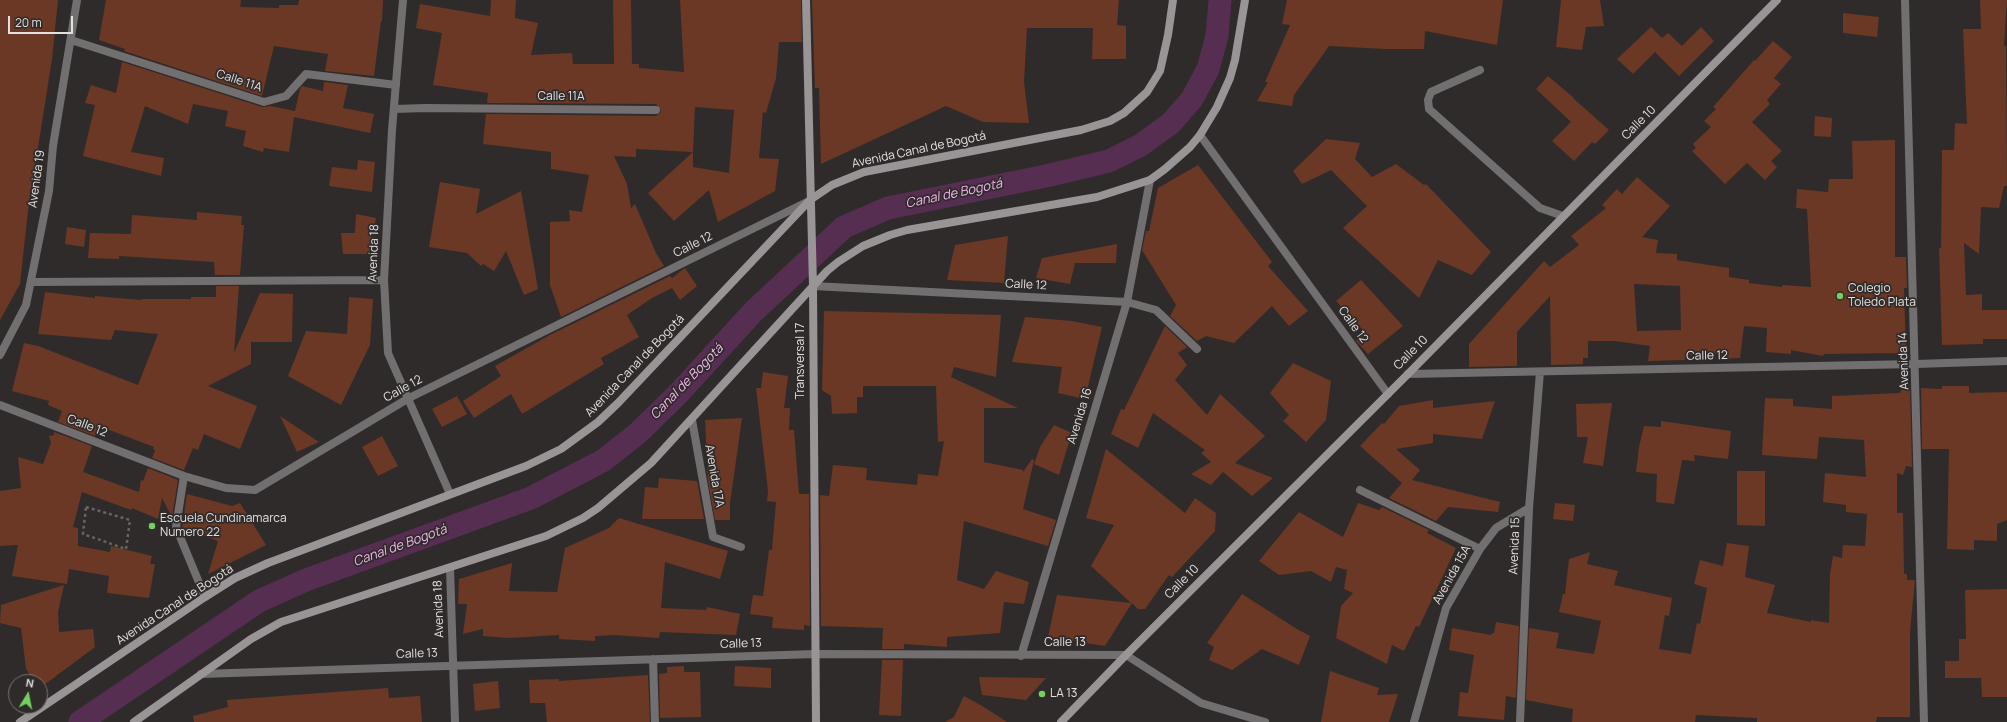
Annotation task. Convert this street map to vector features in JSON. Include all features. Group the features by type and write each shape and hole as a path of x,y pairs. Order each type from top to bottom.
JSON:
{"main road":[{"name":"Transversal 17","path":"806,0 811,269 813,286 816,722"},
{"name":"Avenida Canal de Bogotá","path":"20,722 205,597 236,578 268,563 546,458 561,450 598,422 810,200 832,185 864,172 1081,130 1110,121 1134,105 1153,84 1160,70 1164,54 1173,0"},
{"path":"134,722 251,639 281,622 546,536 583,518 630,483 651,463 827,271 863,246 890,235 1097,197 1150,180 1177,158 1200,134 1217,107 1230,78 1240,35 1245,0"},
{"name":"Calle 10","path":"1061,722 1126,655 1408,374 1777,0"}],"street":[{"name":"Avenida 19","path":"0,355 26,305 31,282 49,191 53,146 77,0"},
{"name":"Avenida 18","path":"403,0 394,109 384,280 388,353 450,494"},
{"name":"Avenida 14","path":"1905,0 1916,364 1924,722"},
{"name":"Calle 11A","path":"70,40 264,102 286,96 306,74 396,85"},
{"path":"1480,70 1431,92 1428,100 1429,109 1540,208 1563,216"},
{"name":"Calle 11A","path":"394,109 656,110"},
{"name":"Calle 12","path":"1200,134 1388,394"},
{"name":"Avenida 16","path":"1021,656 1127,302 1150,180"},
{"name":"Calle 12","path":"0,405 184,476 226,488 255,490 409,398 810,200"},
{"path":"31,282 384,280"},
{"name":"Calle 12","path":"813,286 1127,302 1156,310 1197,349"},
{"name":"Calle 12","path":"1408,374 2007,361"},
{"name":"Avenida 15","path":"1520,722 1529,508 1540,372"},
{"name":"Avenida 17A","path":"692,420 713,537 740,547"},
{"path":"184,476 176,527 205,597"},
{"path":"1360,490 1480,549"},
{"name":"Avenida 15A","path":"1414,722 1446,608 1480,549 1496,528 1529,508"},
{"name":"Avenida 18","path":"450,568 455,722"},
{"name":"Calle 13","path":"201,674 653,658 815,654 1021,656 1126,655"},
{"path":"1126,655 1201,703 1265,722"},
{"path":"653,658 655,722"}],"path":[{"path":"86,506 130,520 126,549 83,534 86,506"}],"building":[{"path":"0,0 58,0 52,59 28,211 20,284 0,320"},
{"path":"106,0 241,0 240,7 279,8 279,5 298,5 299,0 383,0 382,21 374,76 325,71 328,54 274,46 262,96 124,51 125,49 99,40"},
{"path":"491,0 516,0 515,18 538,23 531,55 572,53 573,64 614,64 613,0 631,0 632,64 639,64 639,68 684,72 680,0 801,0 802,42 779,42 776,78 766,113 763,112 759,158 779,159 775,191 718,222 709,190 674,221 648,193 693,152 636,149 636,157 614,156 627,184 631,208 635,204 656,253 664,266 561,317 550,285 550,222 570,221 569,210 582,212 589,175 551,169 551,152 483,144 486,114 656,116 661,110 656,104 487,103 488,93 433,85 442,33 416,28 420,4 490,16","holes":["695,107 734,110 729,173 693,167"]},
{"path":"812,0 1119,0 1117,25 1126,26 1126,59 1092,59 1093,28 1027,28 1024,82 1029,123 983,122 946,106 821,164 819,88 815,88"},
{"path":"1287,0 1503,0 1497,45 1425,31 1424,49 1385,49 1329,46 1294,95 1292,106 1257,101 1268,82 1265,82 1290,25 1282,24"},
{"path":"1561,0 1600,0 1604,26 1586,27 1582,50 1556,47"},
{"path":"1980,0 2007,0 2004,46 2006,46 2007,186 2004,186 1999,208 1981,207 1979,254 1964,243 1966,295 1982,294 1982,310 2007,310 2007,339 1983,339 1983,344 1942,345 1939,248 1941,248 1942,150 1954,150 1955,123 1967,124 1963,29 1981,29"},
{"path":"1843,13 1879,17 1877,37 1843,33"},
{"path":"1651,27 1662,38 1668,33 1682,46 1701,27 1714,41 1679,76 1655,52 1633,74 1617,59"},
{"path":"1773,41 1792,57 1774,78 1781,84 1767,100 1770,104 1752,122 1782,151 1771,161 1777,167 1765,180 1747,163 1725,184 1692,151 1696,148 1693,144 1711,127 1704,121 1716,109 1713,107 1754,60 1755,61"},
{"path":"122,62 262,107 271,106 295,111 302,86 323,91 324,82 348,85 343,108 374,114 370,133 294,117 289,152 264,148 263,152 243,146 246,131 225,126 228,111 193,104 188,124 145,106 131,152 164,158 161,176 83,156 95,105 85,103 91,85 116,93"},
{"path":"1548,76 1574,98 1573,100 1574,99 1609,130 1595,144 1592,142 1574,161 1552,141 1571,122 1536,89"},
{"path":"1815,116 1832,118 1831,137 1814,136"},
{"path":"1326,139 1360,143 1355,159 1372,177 1396,164 1424,185 1426,184 1491,252 1472,275 1438,260 1419,298 1343,228 1367,206 1331,170 1302,184 1293,171"},
{"path":"1895,140 1895,257 1906,257 1907,288 1904,288 1906,353 1824,354 1823,356 1791,350 1791,354 1766,352 1767,328 1744,326 1740,358 1719,359 1719,354 1685,355 1685,360 1648,361 1650,346 1615,341 1588,341 1588,358 1583,358 1583,364 1551,365 1550,296 1517,332 1517,366 1469,367 1469,344 1544,261 1550,267 1579,245 1571,236 1606,208 1602,205 1617,189 1622,194 1637,177 1670,206 1642,237 1658,240 1656,253 1677,254 1677,260 1729,268 1729,277 1749,280 1749,283 1782,287 1782,285 1811,287 1807,209 1796,208 1797,189 1828,192 1829,179 1853,179 1852,141","holes":["1634,284 1680,286 1681,330 1637,331"]},
{"path":"358,160 375,162 372,192 329,186 332,167 357,170"},
{"path":"1198,165 1272,262 1268,266 1308,311 1289,326 1272,306 1234,343 1206,336 1197,341 1170,316 1176,305 1142,250 1146,231 1149,231 1158,188"},
{"path":"440,182 480,189 476,214 521,191 538,289 524,295 506,251 494,271 483,264 481,266 467,253 429,247"},
{"path":"197,212 242,216 241,225 244,225 240,275 215,275 214,262 119,256 119,259 88,258 90,233 131,234 132,215 197,220"},
{"path":"356,214 376,218 369,254 343,254 341,233 355,233"},
{"path":"67,227 86,230 84,247 65,244"},
{"path":"1008,236 1004,283 947,280 955,245"},
{"path":"1117,244 1116,263 1075,263 1070,284 1036,278 1042,258"},
{"path":"685,268 697,286 680,300 672,288 652,298 627,315 639,337 601,358 604,364 522,414 511,394 474,418 463,401 501,376 495,366 550,335 670,276 672,278"},
{"path":"1361,280 1403,326 1368,354 1356,341 1363,330 1336,301"},
{"path":"216,286 239,286 234,353 260,293 293,294 292,342 251,342 251,364 208,386 257,406 240,449 204,434 198,450 193,448 184,470 152,458 155,450 153,449 154,447 99,426 95,436 58,422 62,411 48,405 49,401 12,391 24,343 38,346 138,385 158,334 115,330 111,340 38,334 45,292 95,298 95,296 141,300 191,299 191,297 216,297"},
{"path":"349,297 373,299 370,345 341,405 288,376 306,331 347,334"},
{"path":"824,311 1001,315 996,377 954,367 951,377 1018,408 984,408 984,462 1023,470 1023,472 1032,459 1034,460 1023,509 1056,520 1048,546 964,521 957,580 984,589 996,571 1029,582 1024,604 1004,602 1000,633 947,637 947,647 904,644 904,649 882,649 883,628 821,626 820,495 829,496 833,465 867,468 866,480 917,485 918,474 938,476 944,441 938,442 936,386 863,386 863,397 857,397 857,413 832,414 831,396 822,390"},
{"path":"1025,317 1072,321 1102,327 1085,399 1058,393 1062,367 1012,362"},
{"path":"1165,326 1187,347 1178,353 1187,365 1175,380 1207,415 1220,394 1265,436 1235,463 1273,478 1252,496 1223,472 1211,485 1191,474 1211,462 1201,453 1205,450 1153,413 1138,448 1111,434 1121,409 1124,410"},
{"path":"1293,363 1331,381 1326,420 1306,442 1283,421 1289,415 1270,393"},
{"path":"763,372 788,376 784,408 790,408 789,430 794,430 799,494 809,494 810,626 804,625 804,630 772,628 773,617 750,614 753,595 763,596 769,550 772,550 776,502 767,501 768,491 756,388 761,388"},
{"path":"1942,386 1969,386 1969,393 2007,392 2007,520 1997,524 1997,541 1974,540 1974,550 1947,549 1949,449 1922,449 1921,388 1942,389"},
{"path":"1903,387 1910,387 1912,467 1906,466 1903,475 1897,473 1897,513 1903,513 1904,574 1907,574 1907,580 1915,580 1910,631 1910,717 1877,717 1876,722 1757,722 1757,718 1696,715 1695,722 1572,722 1573,709 1526,700 1529,628 1559,633 1556,648 1594,654 1601,621 1559,612 1563,594 1565,594 1569,559 1590,552 1587,564 1618,571 1614,585 1672,598 1669,616 1665,615 1659,649 1691,654 1697,623 1700,624 1707,588 1694,584 1700,560 1723,566 1727,543 1749,546 1745,577 1775,585 1767,613 1811,622 1811,620 1829,623 1830,574 1833,556 1842,558 1843,545 1865,546 1867,514 1846,512 1846,505 1823,502 1825,473 1866,477 1864,440 1819,437 1817,459 1762,455 1765,398 1793,399 1793,406 1832,409 1832,396 1900,393"},
{"path":"457,396 467,414 442,427 432,409"},
{"path":"1433,400 1433,408 1495,401 1482,439 1433,434 1433,443 1396,449 1420,470 1412,480 1500,502 1498,512 1448,507 1436,521 1389,498 1402,483 1360,446 1382,423 1384,424 1399,406"},
{"path":"1612,403 1603,466 1583,463 1588,437 1577,437 1576,404"},
{"path":"280,416 319,442 297,452"},
{"path":"742,418 730,503 730,520 715,520 708,481 705,420"},
{"path":"1661,421 1731,431 1728,459 1694,455 1695,461 1682,460 1674,504 1656,502 1657,474 1636,472 1639,447 1644,426 1661,427"},
{"path":"1054,425 1072,433 1059,475 1034,464 1040,447"},
{"path":"54,432 92,446 83,472 139,492 141,480 143,481 148,468 178,480 172,517 162,498 158,519 132,508 131,510 82,492 73,527 78,528 78,546 110,552 111,546 152,556 150,564 155,564 149,598 107,593 109,576 69,569 67,584 12,576 18,545 0,546 0,491 21,488 18,457 43,464 51,443 49,436 54,435"},
{"path":"382,436 398,466 378,476 362,447"},
{"path":"1106,449 1185,513 1195,498 1216,513 1215,531 1172,577 1169,575 1145,609 1138,609 1132,603 1105,646 1048,637 1057,595 1131,603 1091,566 1114,525 1086,518"},
{"path":"1737,471 1765,471 1765,526 1737,525"},
{"path":"659,478 697,481 704,519 642,519 645,487 658,488"},
{"path":"187,494 232,506 240,503 266,545 208,574 218,541 182,528"},
{"path":"1358,503 1379,510 1382,507 1429,530 1427,533 1456,548 1419,627 1416,626 1404,651 1392,645 1387,664 1336,638 1341,606 1353,593 1344,589 1347,570 1336,567 1331,582 1311,571 1279,575 1259,561 1299,512 1343,537"},
{"path":"1555,503 1575,505 1573,521 1553,519"},
{"path":"619,518 728,551 720,579 665,562 661,608 706,610 707,607 740,614 736,635 660,632 659,638 614,635 595,636 595,641 559,639 559,635 508,638 483,636 483,629 463,634 467,604 458,604 459,579 512,563 509,591 557,592 565,548 609,528"},
{"path":"64,585 58,612 59,632 93,629 95,647 48,682 48,674 29,674 26,669 21,628 0,623 1,605"},
{"path":"2007,589 2007,697 1982,697 1981,678 1945,678 1945,661 1959,661 1959,639 1966,639 1965,590"},
{"path":"1242,594 1310,636 1299,665 1262,649 1232,670 1209,660 1214,647 1207,643"},
{"path":"1496,622 1519,626 1516,698 1506,696 1504,720 1458,716 1460,692 1468,693 1474,655 1449,650 1452,628 1491,635 1494,633"},
{"path":"882,660 903,660 901,716 879,715"},
{"path":"684,666 684,672 700,672 701,717 660,718 659,674 667,673 667,667"},
{"path":"735,666 771,668 771,688 734,686"},
{"path":"1330,671 1379,688 1377,695 1398,694 1389,722 1321,722"},
{"path":"648,675 650,722 547,722 545,703 530,703 529,680 559,679 559,681"},
{"path":"979,677 1046,678 1026,700 982,695"},
{"path":"498,681 500,708 475,711 473,684"},
{"path":"388,688 389,698 420,696 422,722 194,722 193,716 228,707 227,700"},
{"path":"964,696 1007,722 945,722 954,717"}],"waterway":[{"name":"Canal de Bogotá","path":"80,722 259,601 306,580 531,498 604,460 638,433 678,394 753,312 844,227 888,208 1046,176 1109,161 1141,145 1171,123 1192,99 1208,69 1217,36 1220,0"}],"place":[{"name":"Colegio Toledo Plata","path":"1840,296"},
{"name":"Escuela Cundinamarca Numero 22","path":"152,526"},
{"name":"LA 13","path":"1042,694"}]}
